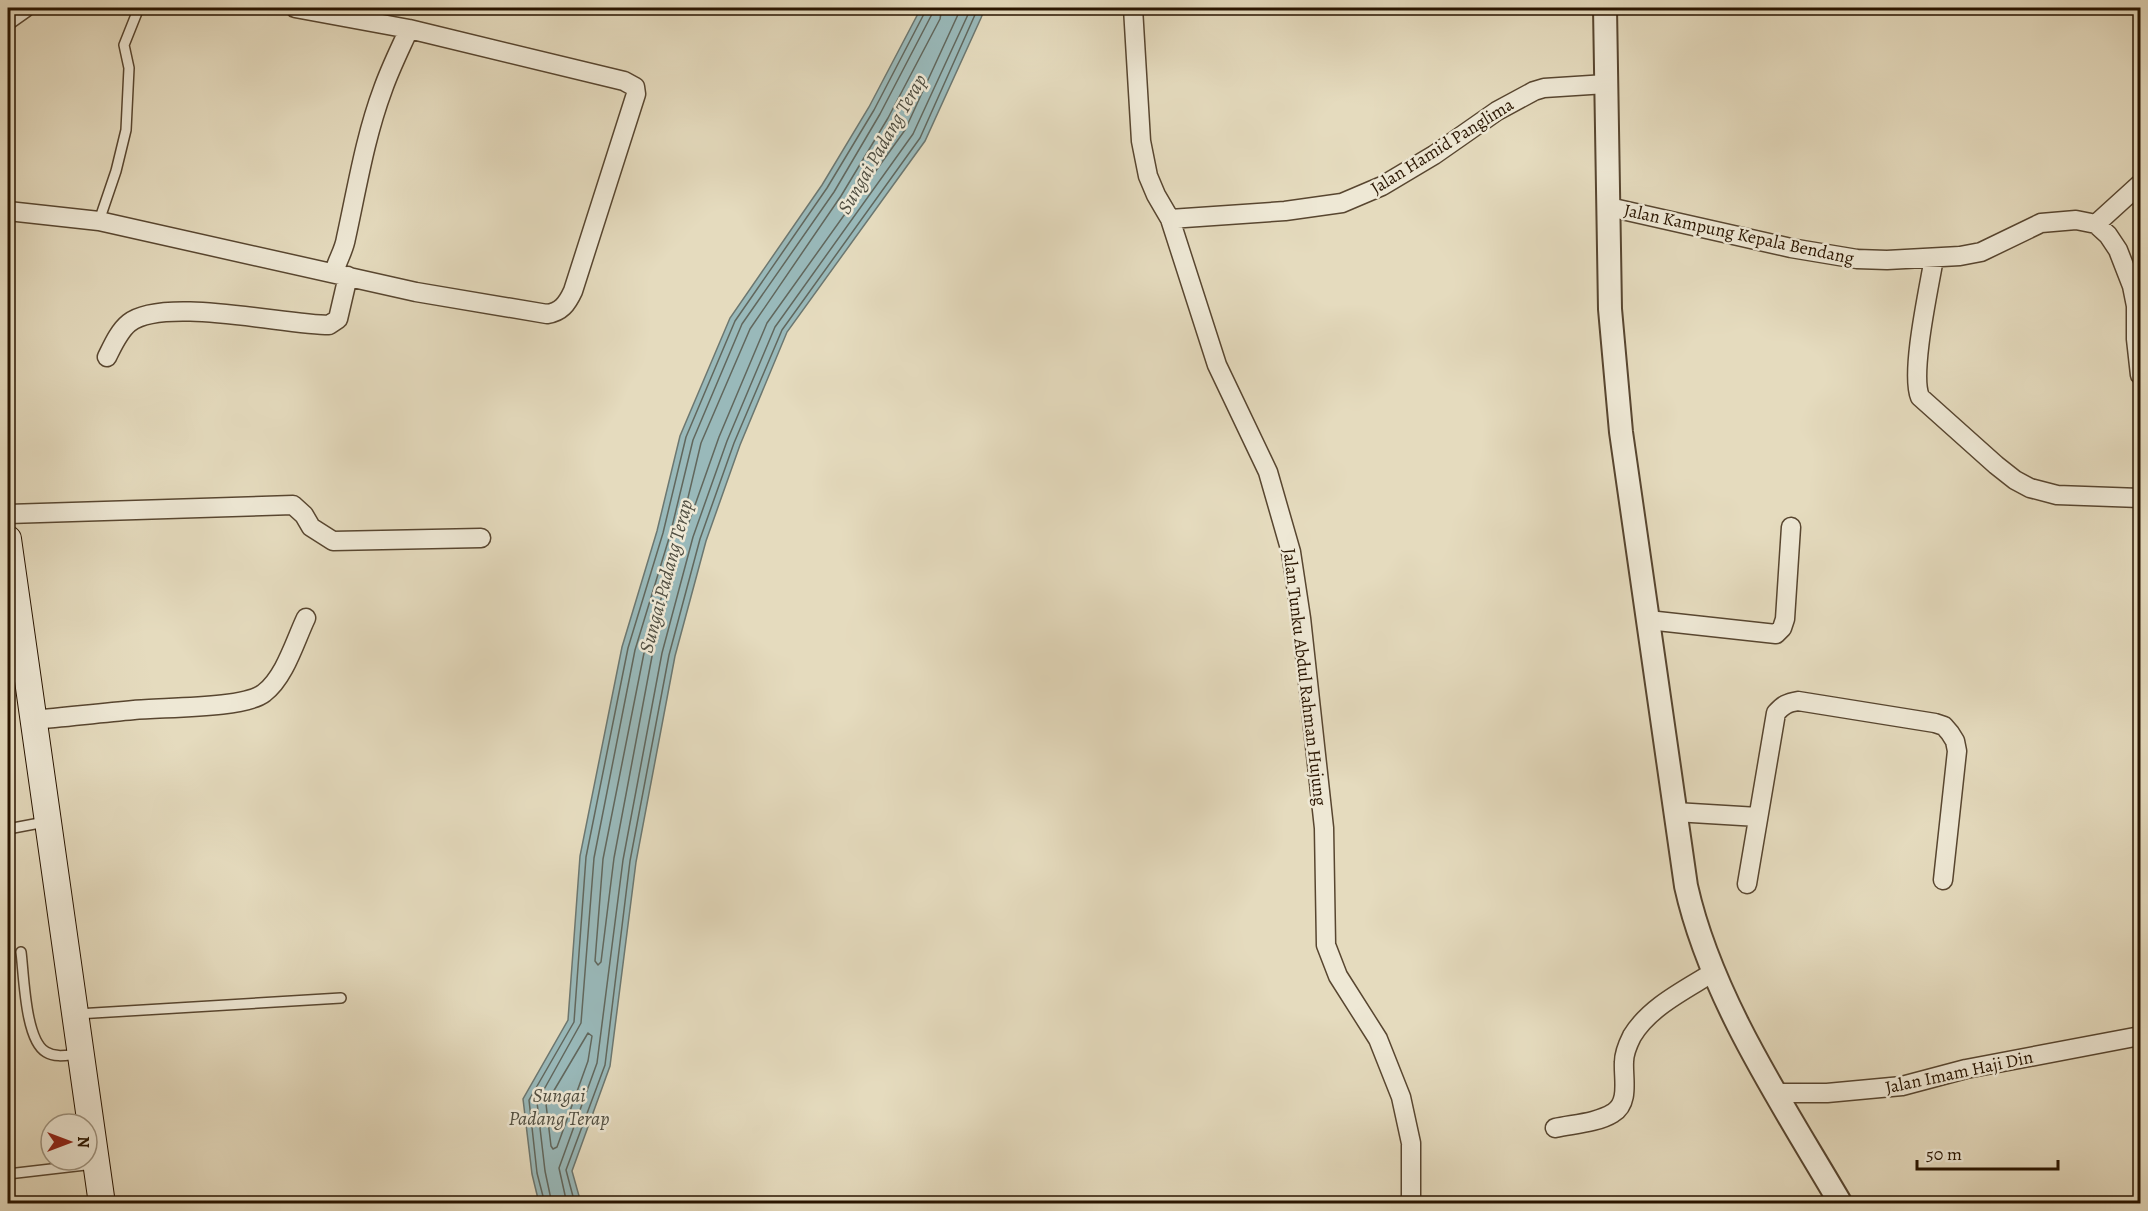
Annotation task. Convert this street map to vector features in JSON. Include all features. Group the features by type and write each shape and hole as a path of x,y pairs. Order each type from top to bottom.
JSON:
{"main road":[{"path":"8,539 18,640 33,720 88,1112"},
{"path":"97,1172 102,1203"}],"street":[{"path":"8,20 25,8"},
{"path":"8,211 99,221 416,292 547,314 560,310 567,303 573,291 636,94 635,87 624,81 409,29 294,8"},
{"name":"Jalan Tunku Abdul Rahman Hujung","path":"1133,8 1136,80 1143,157 1156,195 1170,219 1217,365 1268,472 1291,552 1301,618 1324,828 1326,874 1324,933 1330,958 1338,976 1378,1039 1401,1096 1411,1143 1411,1203"},
{"path":"1605,8 1610,309 1614,372 1675,812 1690,903 1715,971 1743,1034 1841,1203"},
{"path":"107,357 119,334 128,323 148,314 166,312 226,314 329,325 338,319 341,275 337,261 346,242 352,204 371,127 383,89 409,29"},
{"name":"Jalan Hamid Panglima","path":"1170,219 1285,211 1342,203 1382,186 1434,155 1506,105 1534,91 1544,88 1606,84"},
{"path":"2140,183 2096,224 2108,235 2118,250 2138,305 2136,339 2140,375"},
{"name":"Jalan Kampung Kepala Bendang","path":"1609,207 1748,239 1867,259 1934,258 1981,252 2041,223 2076,220 2096,224"},
{"path":"1934,258 1917,365 1916,389 1920,397 1996,465 2030,488 2057,495 2140,498"},
{"path":"8,514 293,505 304,515 311,527 333,541 480,538"},
{"path":"1648,620 1776,634 1782,628 1785,619 1791,527"},
{"path":"33,720 237,703 257,698 271,687 306,618"},
{"path":"1747,884 1776,713 1789,702 1935,723 1950,733 1957,751 1943,880"},
{"path":"1675,812 1758,818"},
{"path":"1555,1128 1602,1118 1619,1109 1623,1102 1625,1054 1636,1030 1653,1012 1715,971"},
{"name":"Jalan Imam Haji Din","path":"1776,1093 1827,1093 1902,1086 1966,1069 2140,1036"}],"lane":[{"path":"99,221 116,171 126,130 129,68 124,45 138,10"},
{"path":"8,829 48,822"},
{"path":"21,952 29,1020 38,1043 47,1053 57,1056 80,1054"},
{"path":"75,1014 341,998"},
{"path":"8,1174 39,1170"}],"water":[{"name":"Sungai Padang Terap","path":"921,8 985,8 925,141 787,332 740,445 706,541 675,656 636,862 610,1066 572,1171 581,1203 539,1203 532,1174 523,1099 568,1020 580,856 622,647 657,531 680,436 730,318 822,185 869,107"}]}
